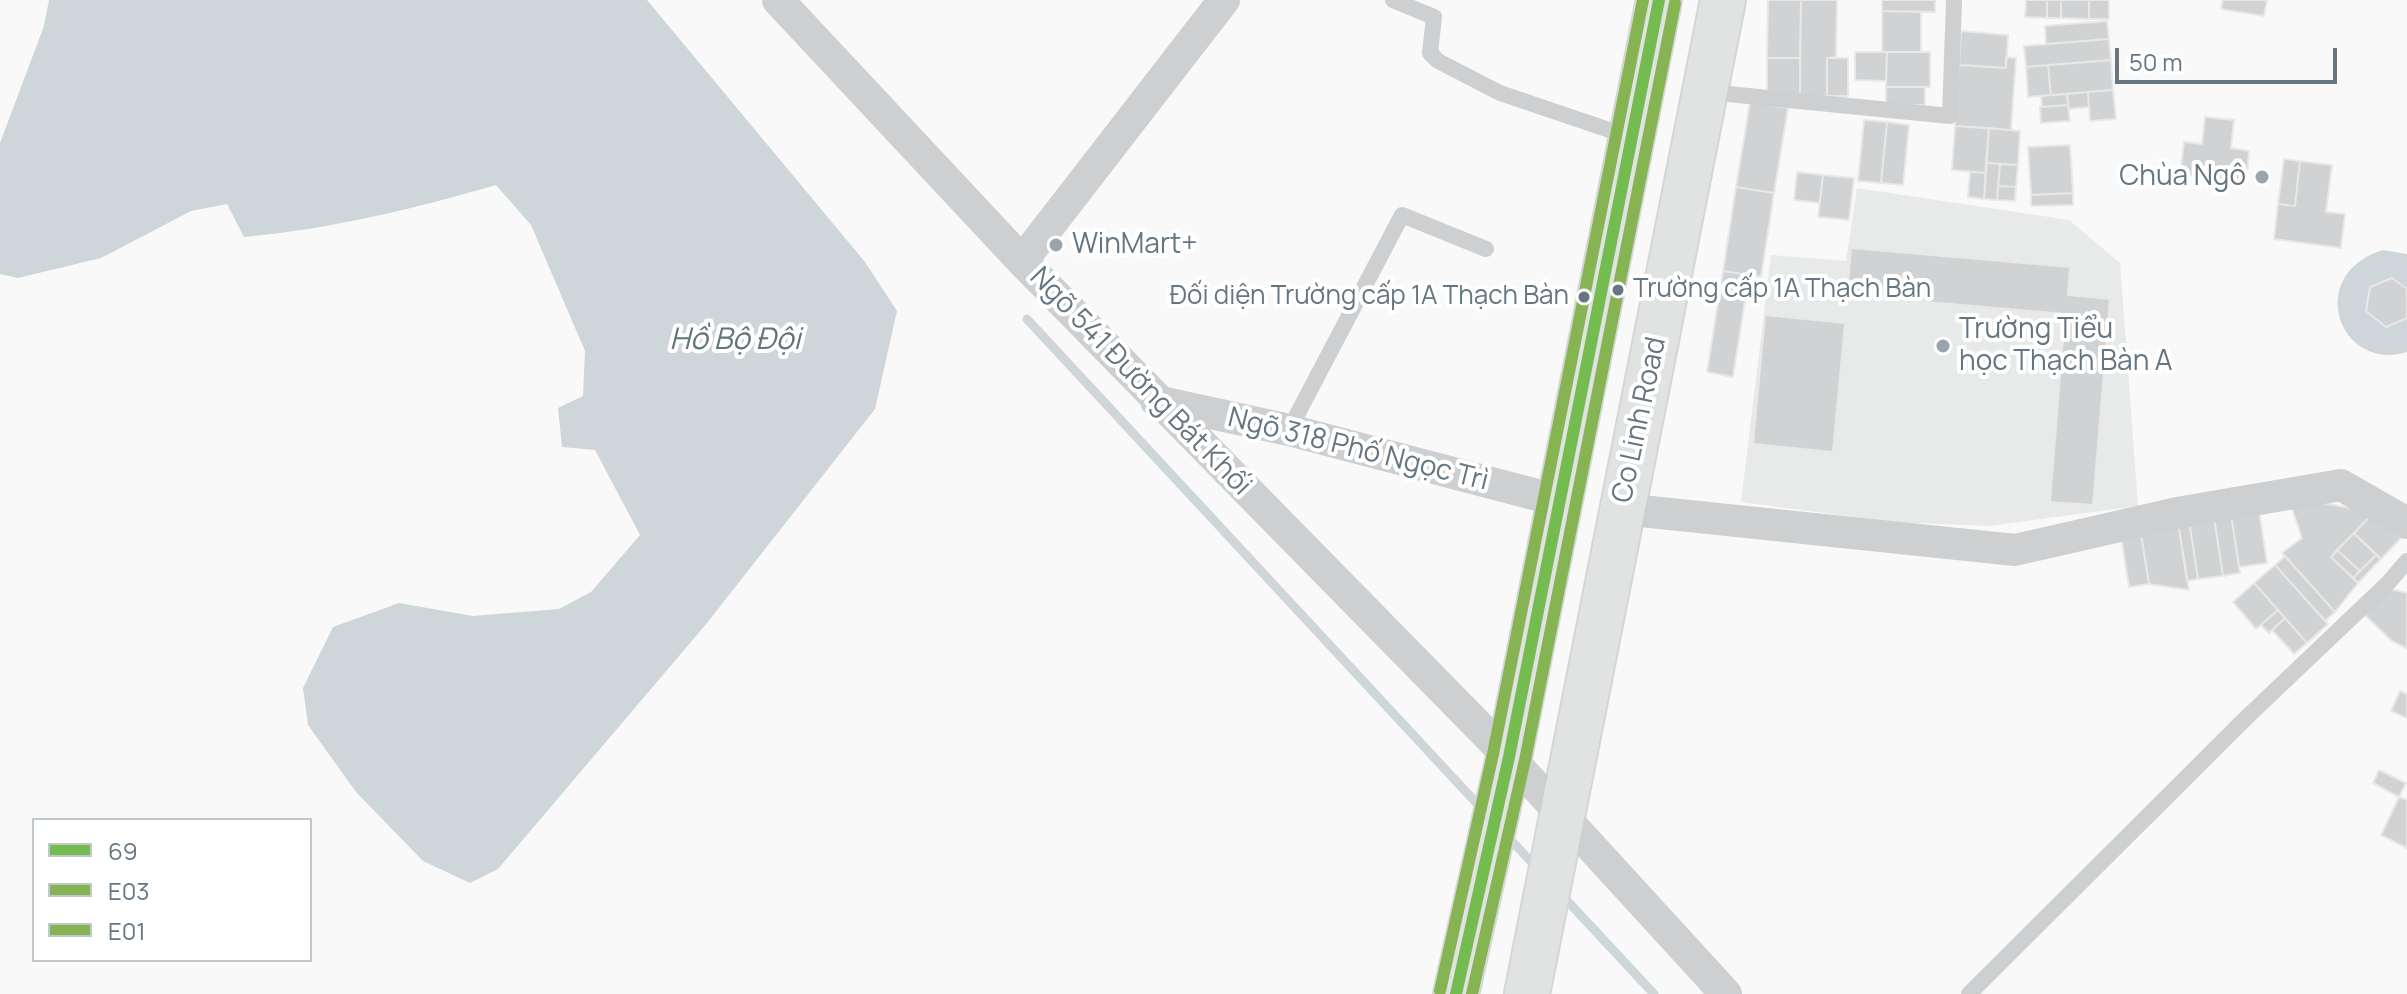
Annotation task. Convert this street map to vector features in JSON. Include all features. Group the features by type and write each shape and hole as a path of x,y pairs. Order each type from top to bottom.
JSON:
{"main road":[{"path":"1456,994 1506,769 1634,138 1659,0"},
{"name":"Co Linh Road","path":"1531,975 1723,0"},
{"path":"1624,186 1685,197"}],"street":[{"name":"Ngõ 541 Đường Bát Khối","path":"778,0 1560,828 1726,994"},
{"path":"1022,261 1224,0"},
{"name":"Ngõ 318 Phố Ngọc Trì","path":"1156,401 1289,430 1560,501"},
{"path":"1622,509 2015,550 2177,513 2341,485 2407,523"}],"lane":[{"path":"1393,0 1434,17 1430,53 1438,61 1500,93 1634,138"},
{"path":"1706,92 1950,116 1954,0"},
{"path":"1289,430 1402,215 1486,249"},
{"path":"1969,994 2407,561"}],"shaded area":[{"name":"Trường Tiểu học Thạch Bàn A","path":"1857,188 2069,220 2120,263 2138,506 1989,526 1892,522 1741,502 1771,255 1846,261"}],"water":[{"name":"Hồ Bộ Đội","path":"49,0 647,0 865,262 897,311 875,409 707,623 498,869 470,883 423,861 356,792 308,725 303,688 333,627 399,603 473,616 559,609 591,592 640,535 595,450 562,447 558,408 583,396 585,351 531,225 496,185 372,217 244,237 227,204 191,211 101,258 18,278 0,274 0,143 44,26"},
{"path":"2383,250 2407,254 2407,352 2383,355 2363,348 2349,335 2340,318 2338,298 2344,279 2359,262"}],"building":[{"path":"1768,0 1801,0 1800,58 1767,58"},
{"path":"1801,0 1837,0 1836,57 1827,58 1827,96 1800,96"},
{"path":"1882,0 1935,0 1935,12 1882,11"},
{"path":"2026,0 2047,0 2047,18 2025,17"},
{"path":"2047,0 2061,0 2061,18 2047,18"},
{"path":"2061,0 2089,0 2089,19 2061,18"},
{"path":"2089,0 2109,0 2109,19 2089,19"},
{"path":"2223,0 2267,0 2264,16 2221,9"},
{"path":"1882,11 1921,12 1921,52 1882,52"},
{"path":"2107,21 2109,39 2046,44 2045,26"},
{"path":"1961,31 2008,35 2006,68 1959,65"},
{"path":"2109,39 2111,60 2026,67 2024,46"},
{"path":"1855,52 1887,52 1886,81 1855,80"},
{"path":"1887,52 1930,52 1930,87 1886,87"},
{"path":"2006,57 2016,58 2011,130 1955,126 1959,65 2006,68"},
{"path":"1767,58 1800,58 1800,96 1767,95"},
{"path":"1827,58 1848,58 1848,96 1827,96"},
{"path":"2111,60 2113,90 2051,95 2048,65"},
{"path":"2048,65 2051,95 2028,97 2026,67"},
{"path":"1886,87 1925,87 1925,105 1886,105"},
{"path":"2113,90 2116,119 2090,121 2088,92"},
{"path":"2088,92 2089,107 2069,109 2067,94"},
{"path":"2067,94 2068,105 2042,107 2041,96"},
{"path":"1750,102 1788,108 1774,193 1736,187"},
{"path":"2068,105 2070,121 2041,123 2040,107"},
{"path":"2205,117 2234,120 2231,148 2249,151 2246,183 2180,175 2184,142 2202,144"},
{"path":"1864,120 1887,122 1881,183 1858,181"},
{"path":"1887,122 1909,125 1903,185 1881,183"},
{"path":"1955,126 1989,128 1986,173 1952,170"},
{"path":"1989,128 2020,131 2018,165 1986,163"},
{"path":"2070,145 2073,193 2031,195 2028,147"},
{"path":"2284,159 2300,161 2295,206 2278,204"},
{"path":"2300,161 2332,165 2326,212 2345,214 2341,248 2274,239 2278,204 2295,206"},
{"path":"1986,163 2000,164 1997,200 1984,199"},
{"path":"2000,164 2018,165 2016,187 1998,186"},
{"path":"1797,172 1823,175 1820,203 1794,200"},
{"path":"1970,172 1986,173 1984,199 1968,197"},
{"path":"1823,175 1854,178 1849,220 1818,217"},
{"path":"1998,186 2016,187 2015,201 1997,200"},
{"path":"1736,187 1774,193 1761,277 1723,271"},
{"path":"2073,193 2073,205 2031,206 2031,195"},
{"path":"1851,248 2070,267 2068,295 2110,299 2093,505 2050,502 2065,314 1847,295"},
{"path":"1723,271 1749,275 1733,377 1707,372"},
{"path":"2392,278 2407,289 2407,318 2386,327 2366,311 2370,287"},
{"path":"1765,315 1845,323 1833,452 1753,444"},
{"path":"2288,497 2374,512 2331,557 2358,583 2335,612 2282,553 2302,538"},
{"path":"2259,510 2267,563 2239,567 2231,514"},
{"path":"2374,512 2401,538 2381,559 2354,533"},
{"path":"2231,514 2240,573 2223,576 2214,517"},
{"path":"2214,517 2223,576 2198,579 2189,520"},
{"path":"2189,520 2198,579 2187,581 2178,522"},
{"path":"2178,522 2189,590 2149,584 2140,528"},
{"path":"2140,528 2149,584 2129,587 2120,530"},
{"path":"2354,533 2376,555 2360,571 2337,550"},
{"path":"2337,550 2360,571 2353,578 2331,557"},
{"path":"2376,555 2381,559 2358,583 2353,578"},
{"path":"2285,556 2335,612 2325,621 2275,565"},
{"path":"2275,565 2328,624 2307,643 2254,583"},
{"path":"2254,583 2278,610 2256,629 2233,602"},
{"path":"2387,588 2407,593 2407,648 2392,641 2365,615"},
{"path":"2278,610 2285,618 2269,633 2261,625"},
{"path":"2285,618 2307,643 2294,654 2272,630"},
{"path":"2400,691 2407,694 2407,718 2391,711"},
{"path":"2379,770 2406,783 2399,797 2373,783"},
{"path":"2399,797 2407,800 2407,848 2381,835"}],"waterway":[{"path":"1027,319 1482,809"},
{"path":"1506,835 1537,868"},
{"path":"1560,893 1654,994"}],"transit line":[{"name":"E01","path":"1440,991 1493,754 1643,0"},
{"name":"69","path":"1456,994 1509,757 1659,0"},
{"name":"E03","path":"1472,994 1525,760 1675,3"}],"place":[{"name":"Chùa Ngô","path":"2262,177"},
{"name":"WinMart+","path":"1056,245"},
{"name":"Trường cấp 1A Thạch Bàn","path":"1618,290"},
{"name":"Đối diện Trường cấp 1A Thạch Bàn","path":"1584,297"},
{"name":"Trường Tiểu học Thạch Bàn A","path":"1943,346"}]}
